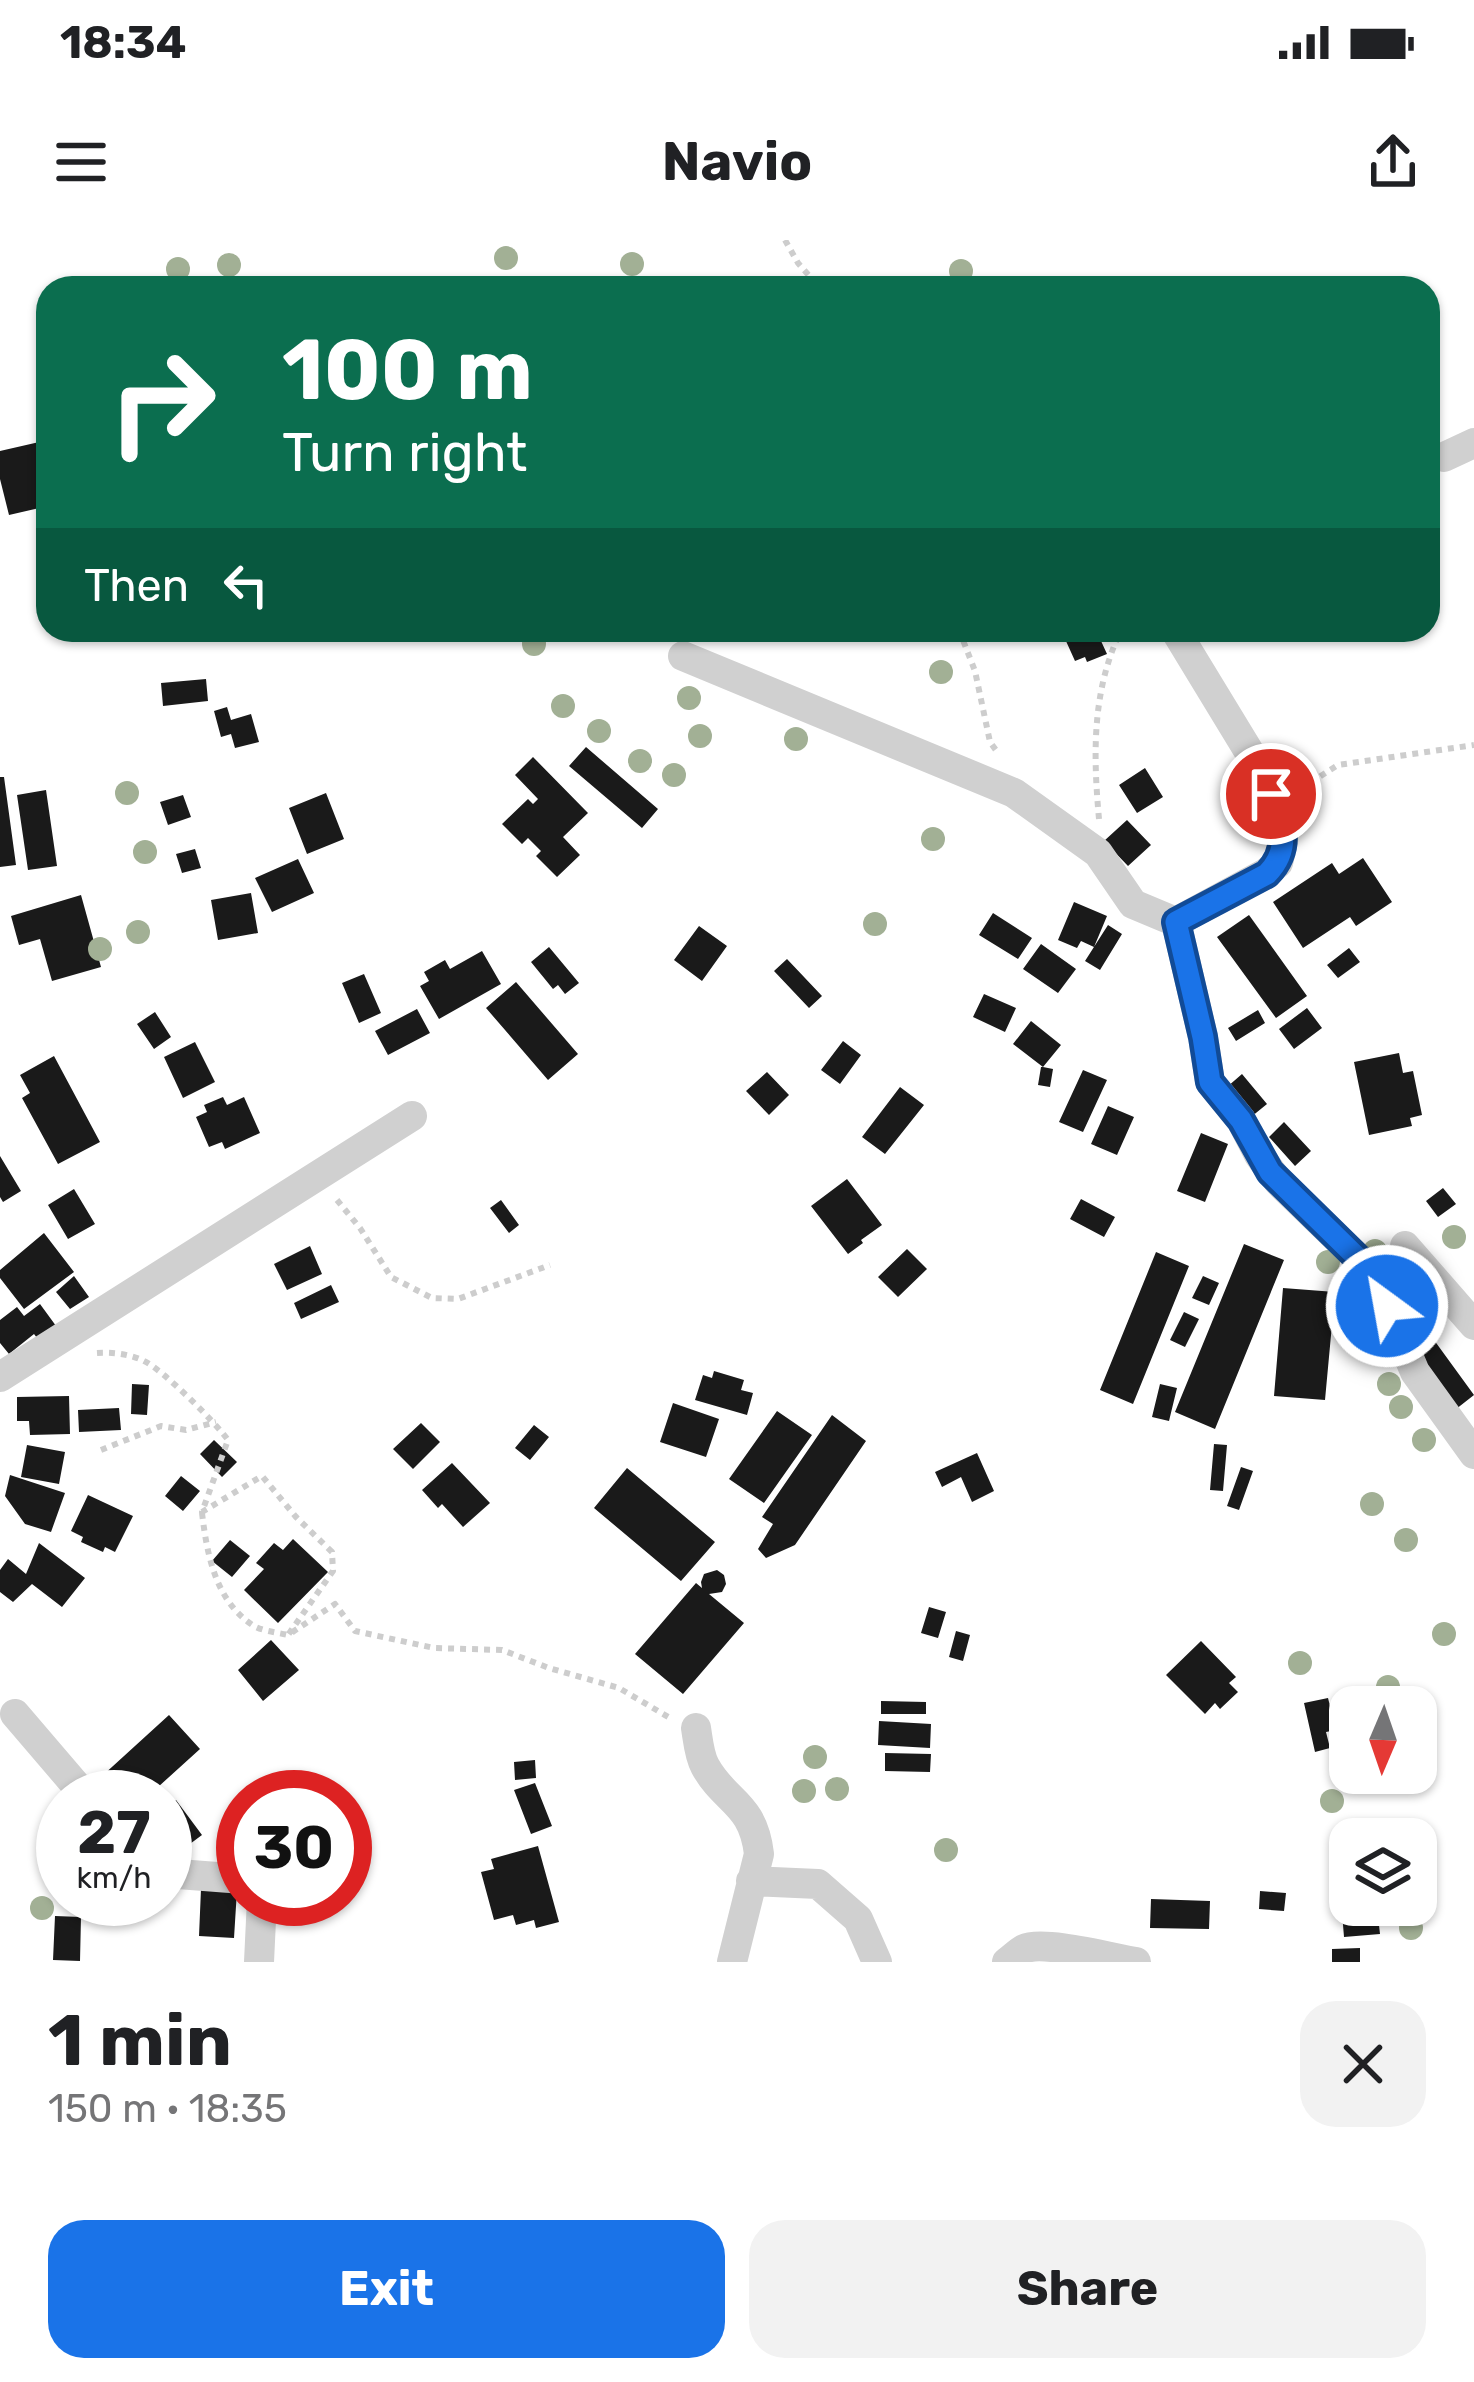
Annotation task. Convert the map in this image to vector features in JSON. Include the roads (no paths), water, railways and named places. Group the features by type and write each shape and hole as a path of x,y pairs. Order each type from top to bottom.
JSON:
{"street":[{"path":"1444,457 1474,443"},
{"path":"1176,922 1267,874 1278,862 1283,819 1259,768 1182,642"},
{"path":"683,656 1014,793 1098,853 1133,904 1176,922"},
{"path":"1176,922 1210,1082 1241,1120 1270,1172 1373,1273 1414,1372 1474,1454"},
{"path":"0,1377 412,1116"},
{"path":"1406,1246 1474,1325"},
{"path":"15,1714 63,1770"},
{"path":"696,1728 704,1765 744,1810 757,1838 759,1854 732,1962"},
{"path":"751,1881 818,1884 859,1919 877,1962"},
{"path":"259,1962 261,1926"},
{"path":"1007,1962 1032,1947 1136,1962"}]}
